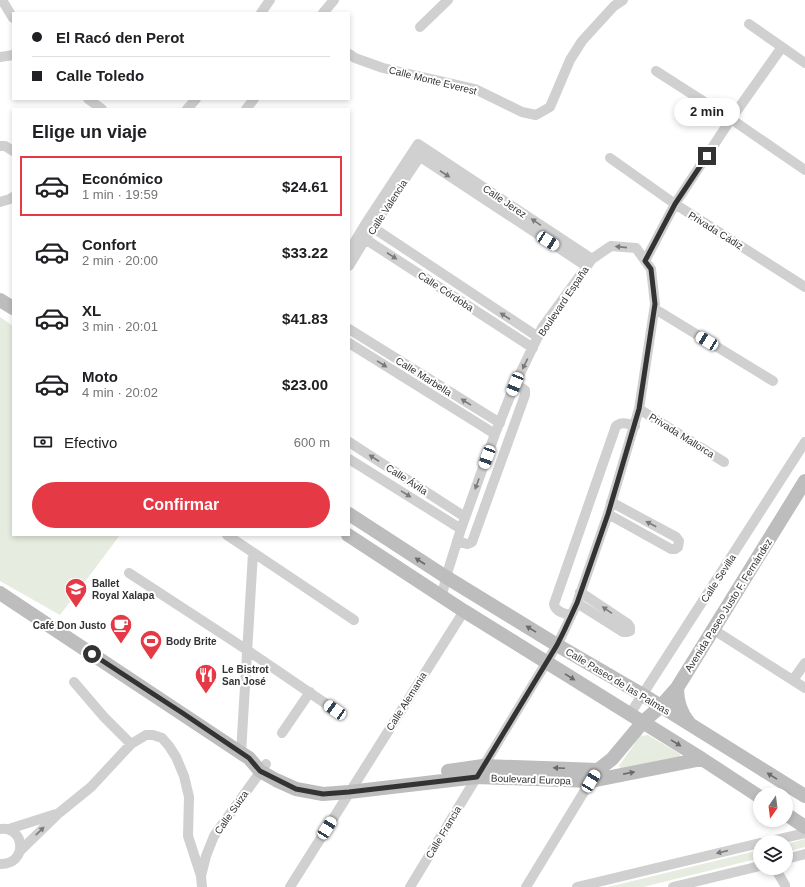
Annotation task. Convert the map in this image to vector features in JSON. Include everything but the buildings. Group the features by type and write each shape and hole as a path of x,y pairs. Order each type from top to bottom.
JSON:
{"main road":[{"path":"0,300 12,307"},
{"name":"Avenida Paseo Justo F. Fernández","path":"643,722 661,706 677,688 805,481"},
{"name":"Calle Paseo de las Palmas","path":"350,515 446,577 557,645 643,695 805,796"},
{"path":"350,536 464,611 753,792"},
{"name":"Boulevard Europa","path":"0,593 263,768 300,780 352,788 480,771 594,775 702,759"},
{"path":"677,688 677,698 680,708 684,717 691,725"},
{"path":"594,775 612,759 643,722"},
{"path":"793,819 805,827"}],"street":[{"path":"2,0 12,16"},
{"path":"261,12 270,0"},
{"path":"324,12 334,0"},
{"path":"420,27 448,0"},
{"name":"Calle Monte Everest","path":"350,55 354,58 382,68 475,89 522,112 536,115 550,107 570,60 582,41 614,6 623,0"},
{"path":"748,24 805,62"},
{"path":"645,261 675,204 782,47"},
{"path":"0,57 12,55"},
{"path":"656,72 805,170"},
{"path":"89,100 101,108"},
{"path":"188,108 195,100"},
{"path":"247,108 253,100"},
{"path":"0,146 5,146 12,150"},
{"name":"Calle Valencia","path":"350,264 362,237 419,150"},
{"name":"Calle Jerez","path":"419,150 589,263"},
{"name":"Privada Cádiz","path":"610,158 675,204 805,287"},
{"path":"0,202 12,198"},
{"name":"Calle Córdoba","path":"369,226 538,337"},
{"name":"Calle Valencia","path":"350,250 362,237"},
{"name":"Calle Córdoba","path":"362,237 533,348"},
{"name":"Boulevard España","path":"442,596 446,577 461,529 495,434 515,384 542,328 589,263 611,246 636,248 651,269 655,304 639,409 608,514 577,603 557,645 546,662"},
{"path":"425,278 432,267"},
{"path":"480,313 488,304"},
{"path":"654,309 773,381"},
{"name":"Calle Marbella","path":"350,330 500,423"},
{"path":"359,350 365,340"},
{"name":"Calle Marbella","path":"350,344 495,434"},
{"path":"430,394 437,384"},
{"path":"458,541 467,544 472,542 525,394 525,390 515,384"},
{"name":"Privada Mallorca","path":"639,409 724,462"},
{"path":"571,616 557,610 554,604 616,426 623,423 635,426"},
{"name":"Calle Sevilla","path":"630,714 805,442"},
{"name":"Calle Ávila","path":"350,443 466,517"},
{"name":"Calle Ávila","path":"350,460 461,529"},
{"path":"383,480 391,469"},
{"path":"608,514 671,549 678,547 679,542 676,537 611,502"},
{"path":"229,536 354,620"},
{"path":"245,756 247,650 253,552"},
{"path":"130,573 335,710"},
{"path":"577,603 622,632 630,631 628,624 580,592"},
{"name":"Calle Alemania","path":"290,887 464,611"},
{"path":"714,630 805,688"},
{"name":"Calle Francia","path":"410,887 546,662"},
{"path":"793,680 805,663"},
{"path":"74,682 104,717 131,744"},
{"path":"282,733 310,692"},
{"path":"1,866 15,860 21,850 59,813 91,787 131,744 146,735 153,735 162,738 169,746 176,757 184,776 189,797 188,836 201,876"},
{"name":"Calle Suiza","path":"202,887 201,876 206,856 214,836 263,768"},
{"path":"526,887 594,775"},
{"path":"4,829 59,813"},
{"path":"4,829 17,835 21,850"},
{"path":"793,836 805,833"},
{"path":"577,887 753,845"},
{"path":"793,857 805,854"},
{"path":"673,887 753,868"},
{"path":"779,875 785,887"}],"shaded area":[{"path":"0,317 12,325 12,536 119,536 60,615 0,581"},
{"path":"648,735 680,754 681,760 624,772 619,766 640,736"},
{"path":"805,839 805,847 793,850 793,842"},
{"path":"753,852 753,860 643,887 608,887"}],"place":[{"name":"Ballet Royal Xalapa","path":"76,608"},
{"name":"Café Don Justo","path":"121,644"},
{"name":"Body Brite","path":"151,660"},
{"name":"Le Bistrot San José","path":"206,694"}],"route":[{"path":"92,654 249,758 260,771 296,789 323,794 477,777 557,645 577,603 608,514 639,409 655,304 651,269 645,261 675,204 707,156"}]}
